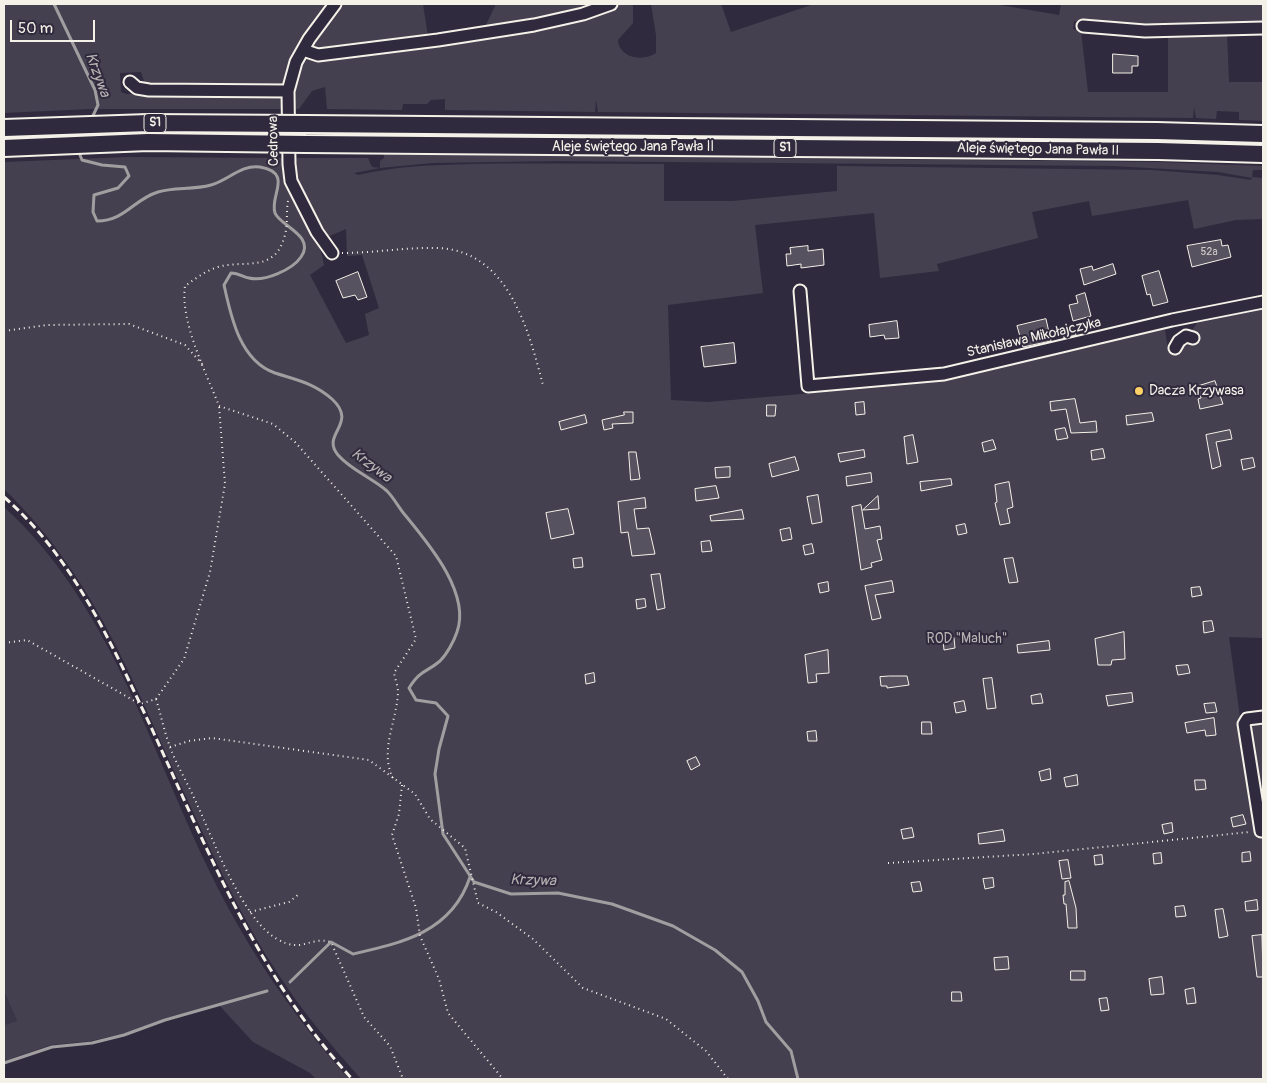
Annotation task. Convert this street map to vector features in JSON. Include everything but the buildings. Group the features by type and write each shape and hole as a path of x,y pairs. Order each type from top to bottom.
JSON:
{"highway":[{"name":"Aleje świętego Jana Pawła II","path":"4,128 148,123 1128,131 1263,134"},
{"name":"Aleje świętego Jana Pawła II","path":"4,148 148,142 1138,151 1263,154"}],"street":[{"name":"Cedrowa","path":"332,253 317,232 291,181 288,91 291,72 302,50 335,4"},
{"path":"302,50 318,55 438,40 560,20 611,4"},
{"path":"1083,26 1153,31 1263,28"},
{"path":"130,82 137,88 149,90 288,91"},
{"name":"Stanisława Mikołajczyka","path":"800,291 808,386 944,374 1263,302"},
{"path":"1176,348 1178,341 1190,337 1189,318"},
{"path":"1259,831 1261,831 1244,724 1247,719 1263,716"}],"path":[{"path":"4,643 27,640 140,704 156,699 184,659 210,572 225,484 219,406 191,331 183,300 185,286 205,272 219,267 253,265 265,262 274,255 285,236 291,181"},
{"path":"332,253 439,248 468,253 483,262 494,272 517,307 530,340 543,385"},
{"path":"4,332 47,325 129,324 185,345 204,367"},
{"path":"219,406 273,424 295,442 396,556 416,639 394,673 398,691 388,749 388,769 393,778"},
{"path":"156,699 170,747 211,838 250,912 271,935 296,947 320,939 331,942 364,1017 390,1046 402,1079"},
{"path":"170,747 212,738 369,760 415,794 430,819 465,848 478,903 496,912 533,938 583,988 666,1019 706,1051 728,1079"},
{"path":"402,785 399,814 392,835 416,908 420,936 439,979 448,1013 503,1079"},
{"path":"888,863 1034,854 1259,831"},
{"path":"250,912 281,905 299,894"}],"shaded area":[{"path":"4,991 17,1021 4,1025"}],"green space":[{"path":"4,4 331,4 285,83 280,86 150,88 145,84 141,72 120,73 121,92 126,94 279,93 283,96 286,109 90,109 4,113"},
{"path":"339,4 423,4 428,37 315,50 312,43"},
{"path":"496,4 605,4 559,18 485,27"},
{"path":"618,4 632,4 633,6 633,23 618,40 619,46 632,57 639,58 656,53 656,35 651,4 721,4 731,32 814,4 994,4 1059,15 1061,4 1263,4 1263,25 1108,27 1074,21 1073,29 1081,31 1088,92 1168,92 1168,35 1227,33 1229,82 1263,82 1263,121 1239,120 1239,112 1217,111 1216,119 1196,118 1194,107 1193,118 598,112 596,100 595,112 445,110 445,99 431,100 427,104 403,104 402,110 327,109 325,87 312,91 299,109 292,109 292,85 303,58 312,59 607,9"},
{"path":"307,132 1142,138 1263,142 1263,147 851,140 307,136"},
{"name":"ROD \"Maluch\"","path":"384,154 1158,162 1263,166 1263,170 1253,170 1252,177 1263,178 1263,219 1236,220 1194,229 1188,200 1092,216 1089,201 1032,212 1038,238 937,264 939,271 880,278 874,213 755,225 763,293 668,305 671,400 708,402 930,383 1107,343 1113,336 1181,322 1183,325 1165,330 1168,349 1189,345 1195,334 1192,330 1200,319 1263,305 1263,638 1229,637 1240,717 1263,714 1263,1079 361,1079 305,1012 249,926 225,880 127,668 87,593 36,523 4,489 4,162 127,157 285,158 293,193 322,254 324,265 310,275 346,343 369,335 365,314 379,308 362,255 347,256 346,229 325,238 313,220 302,201 294,180 291,158 368,158 372,167 380,168 380,161 384,158","holes":["560,161 1114,166 1218,172 1252,178 1251,180 1218,175 1151,170 837,166 837,191 732,201 664,201 664,164 457,164 400,168 358,175 354,173 380,168 432,163"]},
{"path":"4,507 40,545 71,586 98,630 144,723 221,895 253,951 288,1004 349,1079 316,1079 310,1073 253,1042 218,1004 166,1018 123,1034 91,1041 51,1045 4,1061 4,1025 17,1021 4,991"}],"waterway":[{"name":"Krzywa","path":"54,4 95,90 98,105 91,120"},
{"name":"Krzywa","path":"78,150 82,160 102,165 125,167 129,176 118,188 94,195 93,212 97,221 107,220 122,214 142,199 158,192 211,185 247,168 260,167 276,174 278,186 274,206 275,213 278,218 301,237 304,243 304,250 297,262 270,277 255,279 231,273 224,285 230,311 239,336 253,359 275,373 319,389 332,399 342,415 333,441 338,455 390,494 435,554 453,585 460,617 456,636 443,658 420,674 409,688 416,700 436,703 448,716 439,749 435,774 443,834 474,882 511,894 558,893 612,904 673,926 715,950 742,972 758,1001 766,1022 791,1051 798,1079"},
{"path":"290,982 331,942 353,954 389,945 423,932 438,923 451,911 462,896 470,877"},
{"path":"4,1063 52,1047 92,1043 124,1035 165,1020 267,991"}],"railway":[{"path":"4,497 29,521 51,547 89,604 106,634 151,727 215,866 262,955 318,1039 352,1079"}],"place":[{"name":"Dacza Krzywasa","path":"1139,391"}]}
